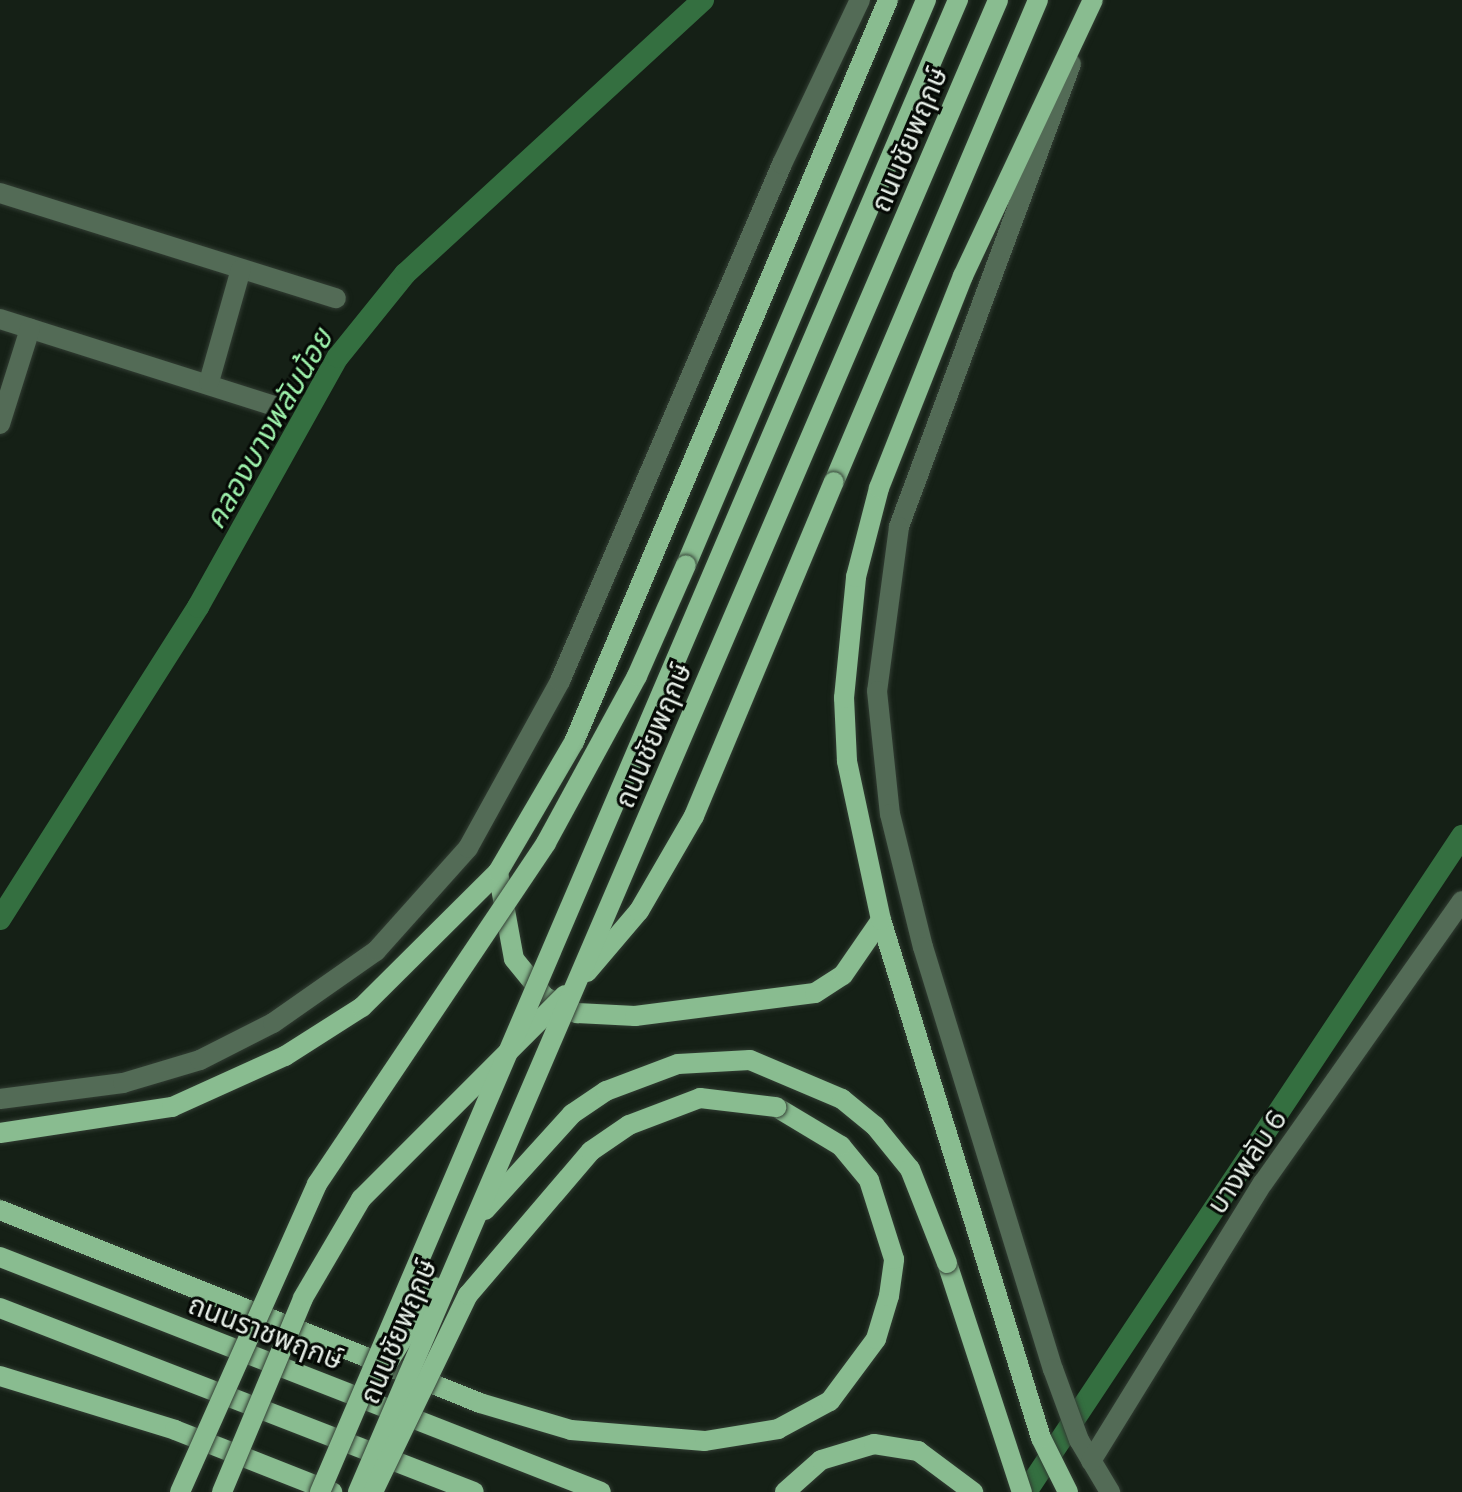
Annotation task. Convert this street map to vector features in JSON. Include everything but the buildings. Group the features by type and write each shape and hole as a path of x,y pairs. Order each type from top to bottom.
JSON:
{"main road":[{"path":"0,1133 172,1107 285,1056 362,1007 498,872 574,742 888,0"},
{"path":"180,1492 317,1184 546,843 637,676 926,0"},
{"name":"ถนนชัยพฤกษ์","path":"320,1492 958,0"},
{"name":"ถนนชัยพฤกษ์","path":"358,1492 998,0"},
{"path":"222,1492 303,1298 361,1199 546,1017 668,868 1038,0"},
{"path":"1068,1492 1041,1438 881,920 847,761 846,651 856,577 879,488 963,276 1093,0"},
{"path":"498,872 514,959 545,997 577,1013 635,1016 815,993 843,975 881,920"},
{"path":"0,1376 175,1430 330,1492 385,1365 487,1207 572,1114 640,1077 714,1058 750,1060 842,1099 910,1169 947,1263 1004,1452 1022,1492"},
{"path":"0,1210 480,1403 571,1430 705,1441 778,1429 830,1401 876,1339 889,1296 894,1259 869,1180 841,1146 776,1107 700,1098 629,1125 591,1151 468,1295 373,1492"},
{"name":"ถนนราชพฤกษ์","path":"0,1257 601,1492"},
{"path":"0,1308 474,1492"},
{"path":"785,1492 821,1460 874,1444 918,1451 960,1476 973,1492"}],"street":[{"path":"0,1099 123,1083 200,1060 273,1023 376,951 468,848 560,681 782,164 860,0"},
{"path":"1093,0 899,527 877,691 890,814 923,947 1053,1369 1079,1440 1110,1492"},
{"path":"0,193 336,298"},
{"path":"209,382 241,269"},
{"path":"0,319 209,382 274,406"},
{"path":"0,424 30,329"},
{"name":"บางพลับ 6","path":"1091,1461 1263,1183 1462,901"}],"waterway":[{"name":"คลองบางพลับน้อย","path":"0,919 198,607 338,357 405,274 703,0"},
{"path":"1026,1492 1462,836"}]}
